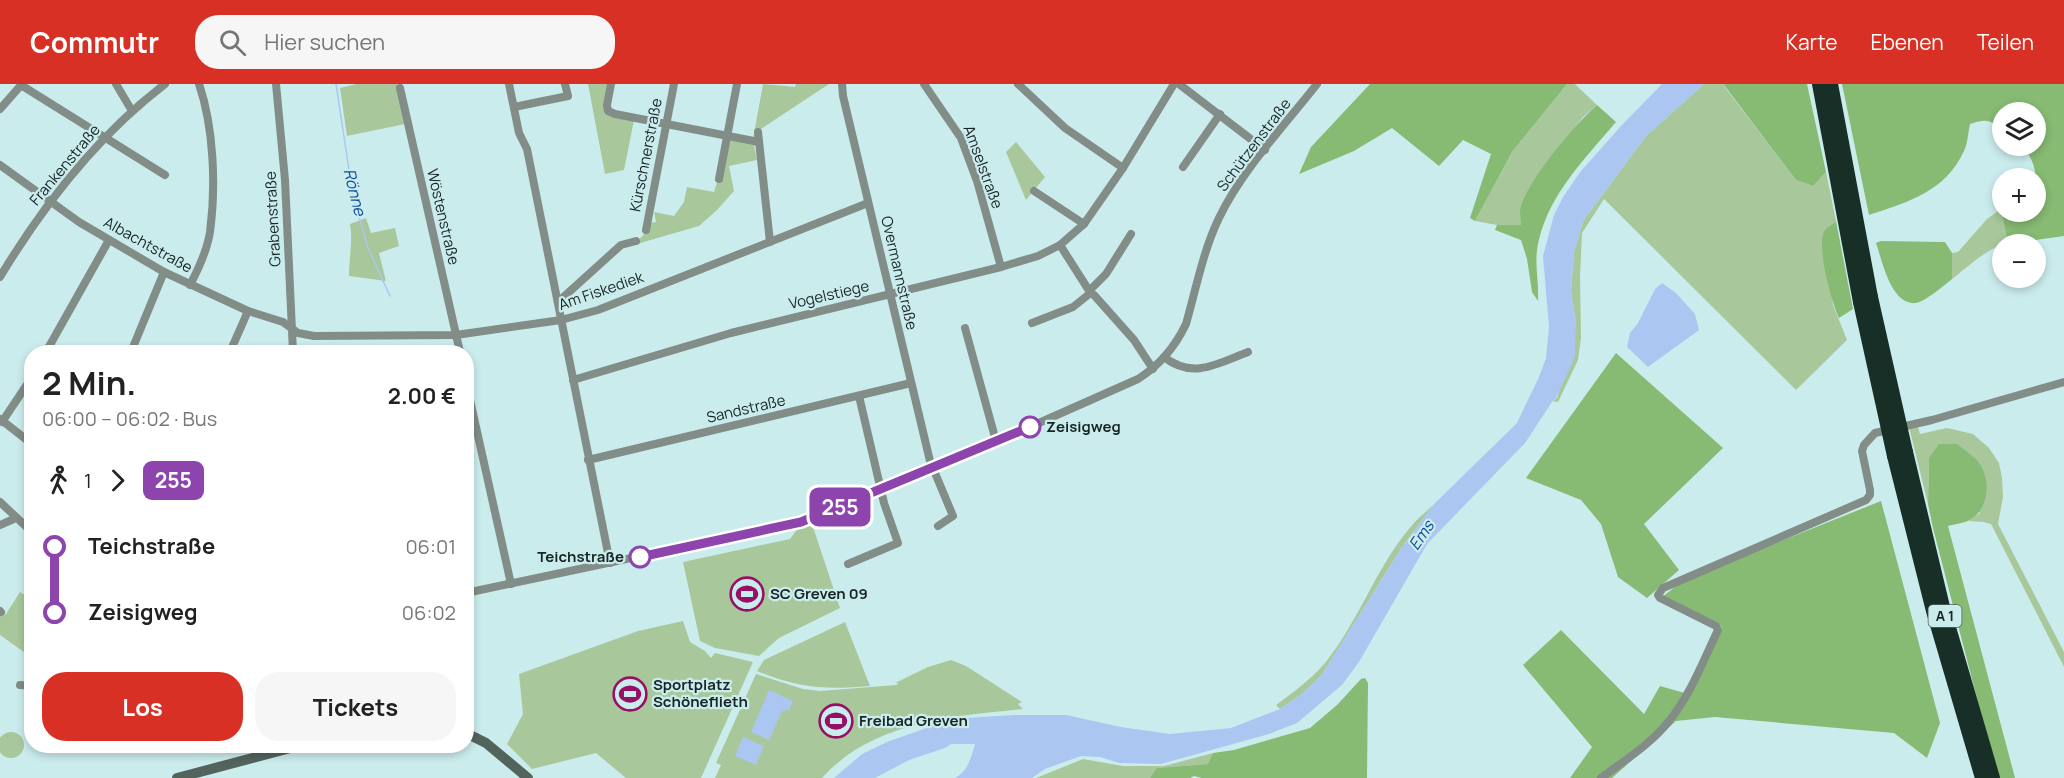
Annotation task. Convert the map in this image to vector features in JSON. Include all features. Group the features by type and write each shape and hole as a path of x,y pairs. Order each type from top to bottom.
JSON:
{"highway":[{"name":"A 1","path":"1819,84 1933,611 1982,778"},
{"name":"A 1","path":"1831,84 1866,299"},
{"name":"A 1","path":"1900,454 1993,778"}],"main road":[{"path":"474,737 486,743 528,778"},
{"path":"177,778 272,753"}],"street":[{"path":"116,84 132,111"},
{"name":"Frankenstraße","path":"0,277 50,201 105,137 165,84"},
{"path":"190,285 203,259 210,233 212,194 205,102 199,84"},
{"name":"Grabenstraße","path":"276,84 285,180 294,345"},
{"path":"509,84 519,134 527,149 610,563"},
{"path":"514,107 568,96 565,84"},
{"path":"611,84 607,105 608,111 615,114 759,142"},
{"name":"Kürschnerstraße","path":"646,230 674,84"},
{"path":"719,179 737,84"},
{"name":"Overmannstraße","path":"842,84 910,383 933,468"},
{"name":"Amselstraße","path":"924,84 961,138 977,181 1001,267"},
{"path":"1018,84 1065,128 1123,168"},
{"name":"Vogelstiege","path":"573,380 731,333 890,295 1038,256 1060,245 1084,224 1123,168 1174,84"},
{"path":"1179,84 1265,150"},
{"name":"Schützenstraße","path":"474,591 801,522 1121,387 1153,369 1173,347 1186,324 1218,219 1242,180 1317,84"},
{"path":"0,109 22,85 165,175"},
{"name":"Wöstenstraße","path":"400,88 458,345"},
{"path":"1183,167 1220,114"},
{"path":"758,132 770,242"},
{"name":"Albachtstraße","path":"0,165 109,240 164,272 248,311 283,322 293,330"},
{"path":"1034,190 1084,224"},
{"name":"Am Fiskediek","path":"293,330 315,336 456,335 561,320 598,310 868,203"},
{"path":"1032,323 1073,307 1091,292 1106,274 1131,234"},
{"path":"50,345 109,240"},
{"path":"541,322 554,312 558,303 621,245 636,241"},
{"path":"1060,245 1091,292 1134,340 1153,369"},
{"path":"134,345 164,272"},
{"path":"233,345 248,311"},
{"path":"965,328 996,441"},
{"path":"1164,357 1199,370 1248,352"},
{"path":"1601,778 1642,748 1669,722 1678,709 1718,630 1716,626 1660,598 1659,591 1866,500 1870,495 1870,490 1863,451 1864,445 1875,433 1932,420 2064,382"},
{"name":"Sandstraße","path":"588,460 910,383"},
{"path":"24,388 1,421 24,438"},
{"path":"848,564 898,543 880,490 859,396"},
{"path":"474,418 511,584"},
{"path":"933,468 953,516 938,526"},
{"path":"0,502 24,525"},
{"path":"0,525 16,518"},
{"path":"20,685 24,685"}],"green space":[{"path":"357,84 397,84 405,124 347,136 340,88"},
{"path":"588,84 608,84 605,113 634,120 624,170 605,174"},
{"path":"763,84 795,87 796,84 829,84 755,133 755,139 753,139"},
{"path":"1370,84 1567,84 1512,152 1475,221 1470,218 1491,154 1463,140 1439,166 1392,128 1354,151 1299,174 1311,147"},
{"path":"1567,84 1575,84 1597,105 1583,117 1533,183 1522,225 1497,225 1475,221 1512,152"},
{"path":"1704,84 1726,84 1724,86 1796,180 1813,186 1826,172 1836,221 1825,230 1833,305 1847,340 1796,390 1604,199 1582,233 1581,338 1578,360 1558,402 1552,401 1557,398 1576,323 1571,291 1574,252 1583,221 1646,136"},
{"path":"1807,84 1826,172 1813,186 1796,180 1724,85"},
{"path":"1842,84 2064,84 2064,236 2046,239 2046,234 2006,234 2004,222 2046,222 2046,168 2034,168 2029,156 2046,156 2046,102 1992,102 1992,123 1980,121 1970,124 1964,151 1947,176 1924,194 1869,215"},
{"path":"1597,105 1616,122 1567,181 1548,214 1537,250 1538,301 1532,292 1527,259 1521,240 1495,230 1497,225 1521,225 1520,211 1530,186 1565,139"},
{"path":"730,140 754,145 757,160 729,166 734,191 718,209 699,226 623,248 639,239 649,223 656,222 654,212 674,216 684,202 687,187 714,192"},
{"path":"1016,142 1045,177 1026,200 1006,152"},
{"path":"1992,215 1992,222 2004,222 2006,234 1992,234 1992,249 1952,279 1952,253 1958,252"},
{"path":"366,218 371,233 395,228 399,246 379,253 386,281 349,276 350,224"},
{"path":"1836,221 1853,309 1839,318 1832,300 1822,248 1822,237 1825,230"},
{"path":"1881,241 1945,242 1952,253 1952,279 1925,299 1916,303 1907,302 1894,290 1889,280 1876,243"},
{"path":"1616,353 1723,448 1644,524 1679,570 1647,598 1618,577 1601,524 1581,500 1526,478"},
{"path":"1917,424 1920,434 1947,428 1973,434 1989,448 1999,463 2003,497 1998,524 2064,652 2064,667 1991,524 1969,521 1980,513 1929,458 1928,504 1909,427"},
{"path":"1939,444 1957,444 1979,463 1986,480 1986,496 1981,510 1968,521 1948,526 2015,778 2000,778 1982,718 1933,528 1928,504 1929,458"},
{"path":"1881,501 1940,723 1927,758 1894,733 1715,717 1676,721 1612,778 1570,778 1592,747 1523,665 1561,630 1644,714 1660,686 1688,694 1722,628 1662,597 1684,580"},
{"path":"1435,503 1402,547 1321,676 1302,694 1280,709 1276,705 1302,686 1325,663 1349,628 1390,555 1417,519"},
{"path":"811,521 840,608 779,638 759,656 715,648 700,641 683,562 790,539 801,524"},
{"path":"20,592 24,595 24,652 0,635 0,615 6,614"},
{"name":"Sportplatz Schöneflieth","path":"683,621 690,642 705,651 711,658 715,653 753,662 701,778 626,778 596,753 532,769 507,744 523,714 519,674 638,631"},
{"path":"845,622 870,686 839,688 812,686 786,681 757,671 764,660"},
{"name":"Freibad Greven","path":"951,660 966,666 1022,702 1018,704 1023,709 941,719 889,733 842,759 822,778 715,778 721,765 716,763 756,674 803,689 820,691 896,685 899,683 895,683 928,667"},
{"path":"1365,678 1368,683 1367,778 1202,778 1194,776 1190,778 1150,778 1157,768 1208,764 1213,753 1234,750 1310,728 1337,705 1361,679"},
{"path":"6,733 16,733 23,740 23,750 16,757 6,757 -1,750 -1,740"},
{"path":"1213,753 1209,764 1158,768 1150,778 1036,778 1083,759 1123,766 1164,766"}],"water":[{"name":"Ems","path":"1662,84 1704,84 1646,136 1583,221 1574,252 1571,291 1576,323 1575,357 1556,398 1525,443 1427,544 1359,662 1342,685 1297,723 1269,734 1161,764 1119,763 1100,757 1081,756 1045,769 1032,778 955,778 966,768 975,744 951,744 909,760 875,778 834,778 862,754 887,742 929,727 966,718 1066,715 1121,727 1170,734 1231,728 1280,709 1302,694 1321,676 1402,547 1435,503 1517,423 1546,358 1549,327 1543,256 1554,215 1581,171"},
{"path":"1662,283 1676,293 1695,314 1699,330 1648,367 1627,347 1630,333 1638,323 1655,289"},
{"path":"769,690 793,701 789,710 782,711 769,740 751,732"},
{"path":"743,737 764,746 756,765 735,756"}],"waterway":[{"name":"Rönne","path":"336,84 353,196 368,248 390,296"}],"bus line":[{"name":"255","path":"640,557 801,522 1030,427"}],"place":[{"name":"Zeisigweg","path":"1030,427"},
{"name":"Teichstraße","path":"640,557"},
{"name":"SC Greven 09","path":"747,594"},
{"name":"Sportplatz Schöneflieth","path":"630,694"},
{"name":"Freibad Greven","path":"836,721"}]}
